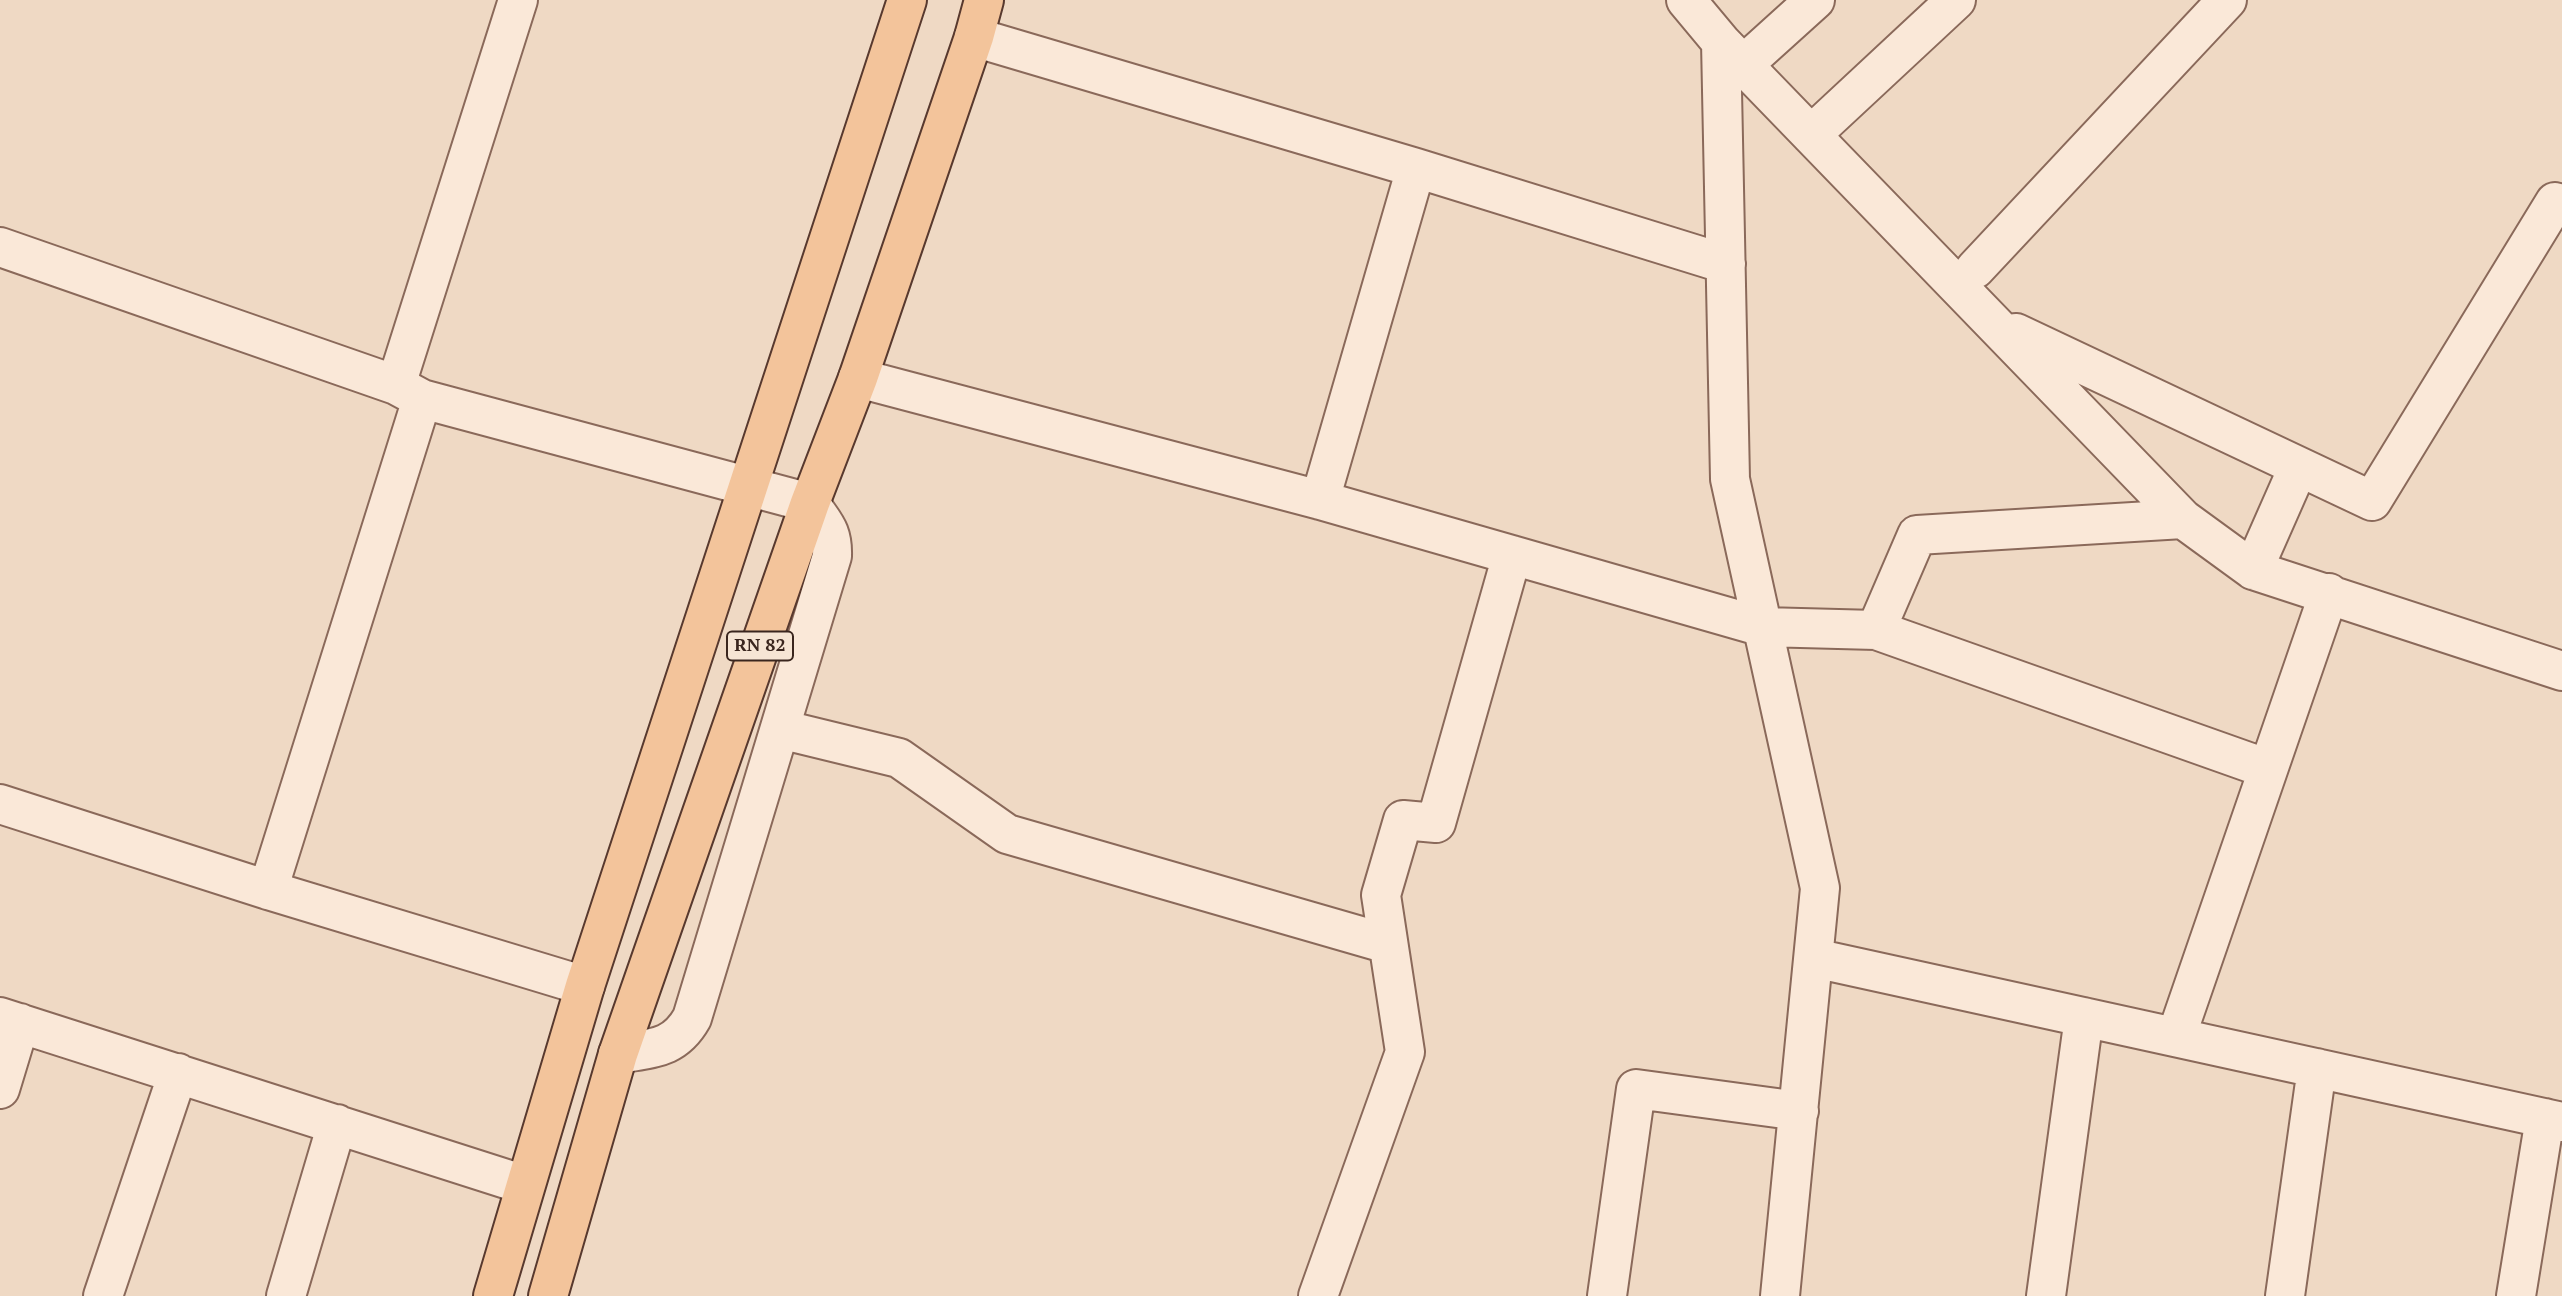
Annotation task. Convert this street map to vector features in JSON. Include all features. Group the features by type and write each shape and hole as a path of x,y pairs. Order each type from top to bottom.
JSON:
{"main road":[{"name":"RN 82","path":"492,1296 585,986 907,0"},
{"name":"RN 82","path":"548,1296 618,1055 810,503 858,378 974,37 984,0"}],"street":[{"path":"268,890 517,0"},
{"path":"1686,0 1732,53 2183,519 2253,570 2562,671"},
{"path":"1732,53 1815,0"},
{"path":"1811,135 1956,0"},
{"path":"1975,270 2227,0"},
{"path":"974,37 1416,168 1726,264"},
{"path":"1732,53 1726,264 1730,479 1820,888 1780,1296"},
{"path":"1320,500 1416,168"},
{"path":"1992,321 2372,501 2555,202 2562,206"},
{"path":"0,247 409,392 810,503 827,524 832,539 832,556 692,1018 676,1040 665,1046 618,1055"},
{"path":"858,378 1320,500 1763,627 1876,630 2268,768"},
{"path":"2253,570 2298,468"},
{"path":"1876,630 1917,535 2183,519"},
{"path":"1318,1296 1405,1052 1381,895 1403,821 1436,823 1512,555"},
{"path":"2176,1037 2329,593"},
{"path":"780,729 899,758 1007,834 1388,944"},
{"path":"0,804 268,890 585,986"},
{"path":"1814,958 2554,1120 2516,1296"},
{"path":"2046,1296 2084,1017"},
{"path":"0,1088 10,1020 526,1185"},
{"path":"2285,1296 2317,1068"},
{"path":"103,1296 178,1073"},
{"path":"1606,1296 1636,1089 1799,1111"},
{"path":"286,1296 337,1124"}]}
